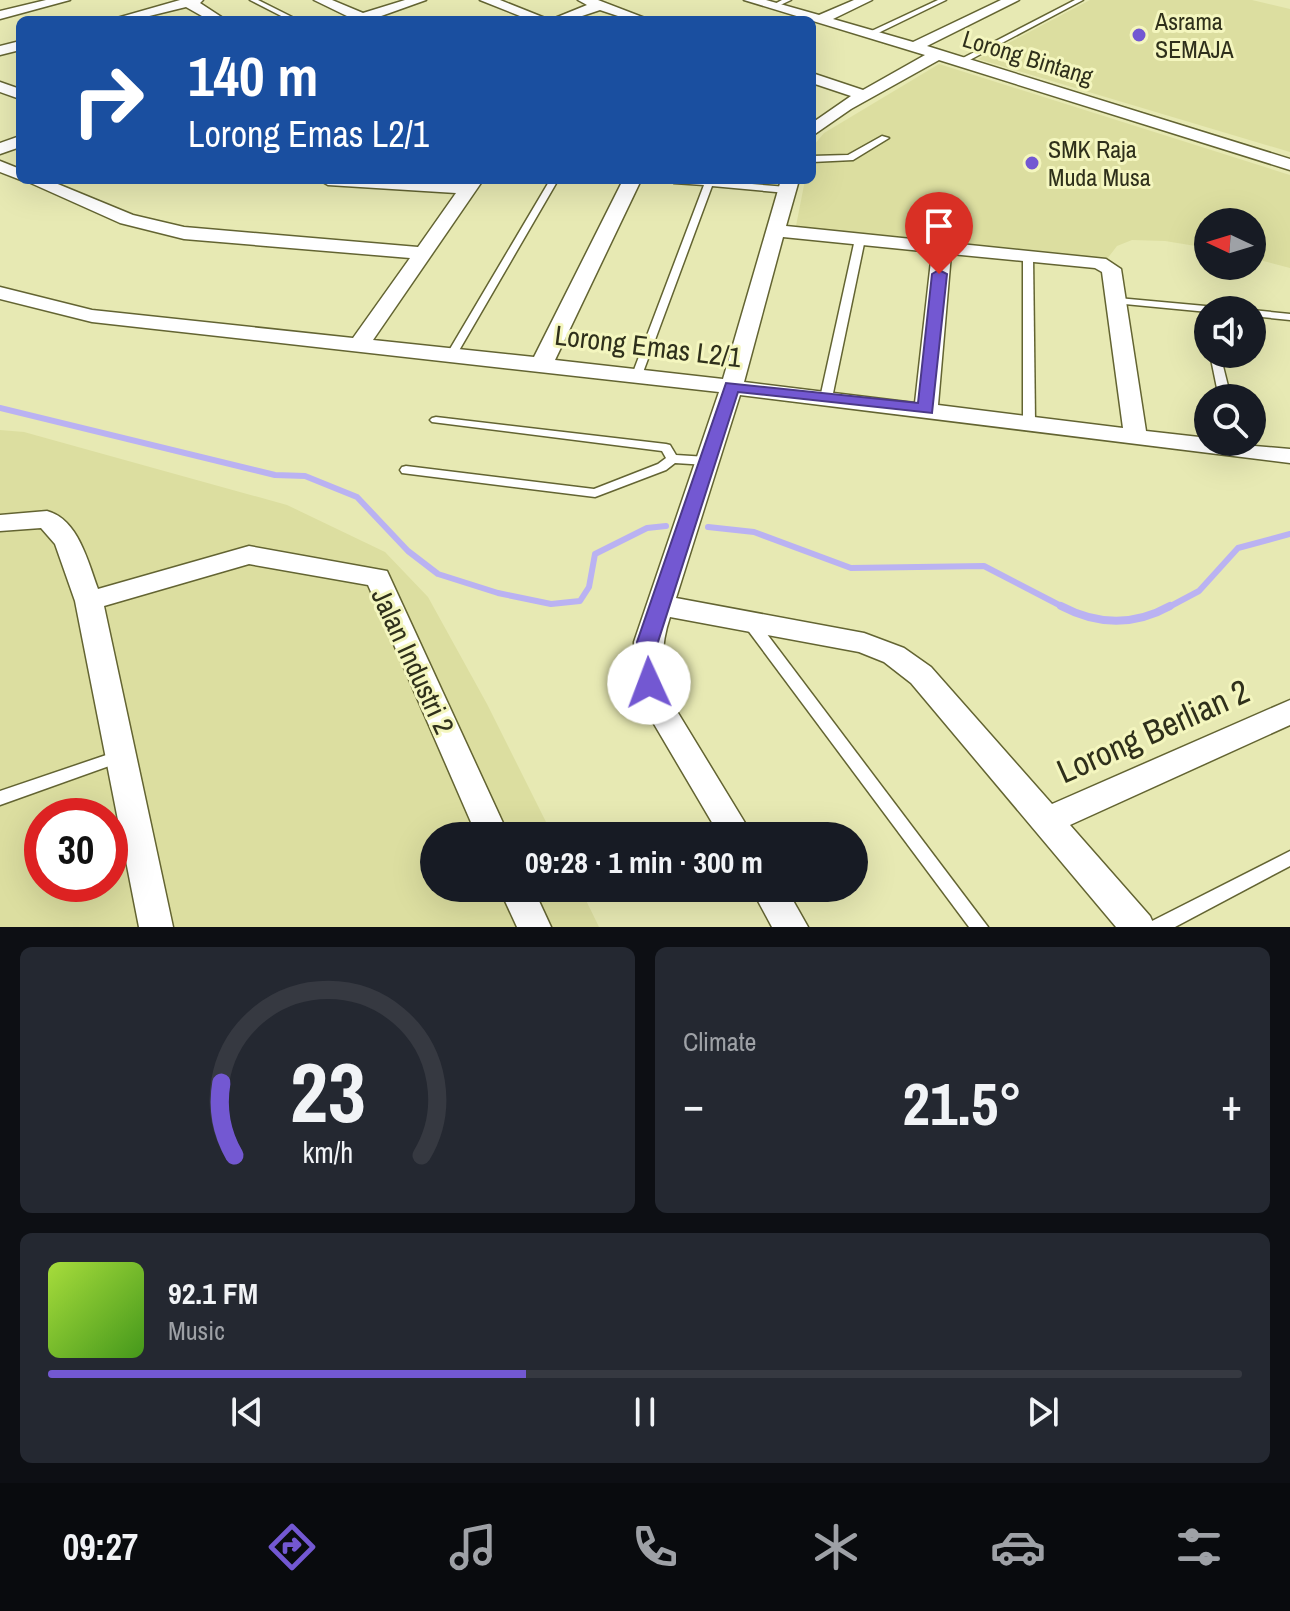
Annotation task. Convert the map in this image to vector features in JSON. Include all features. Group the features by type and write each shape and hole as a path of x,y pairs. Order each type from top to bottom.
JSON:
{"street":[{"path":"0,15 63,0"},
{"path":"321,0 353,16"},
{"path":"487,0 532,16"},
{"path":"585,0 632,16"},
{"name":"Lorong Bintang","path":"751,0 805,16"},
{"path":"819,20 865,0"},
{"path":"914,47 1012,0"},
{"path":"150,16 192,1 213,16"},
{"path":"367,16 402,3"},
{"path":"568,16 600,5"},
{"name":"Lorong Bintang","path":"816,19 961,61 1290,165"},
{"path":"816,128 864,95 938,54"},
{"path":"816,79 864,95"},
{"path":"43,184 127,219 184,233 425,253"},
{"path":"360,343 472,184"},
{"path":"542,364 630,184"},
{"path":"729,822 659,707 649,683 648,642 732,386 788,185"},
{"path":"777,231 1099,263 1111,269 1135,435"},
{"path":"926,409 942,247"},
{"name":"Lorong Emas L2/1","path":"0,293 92,316 360,343 1194,441"},
{"name":"Lorong Emas L2/1","path":"1266,452 1290,456"},
{"path":"0,523 47,519 67,541 89,601 156,927"},
{"name":"Jalan Industri 2","path":"89,601 249,555 378,578 487,822"},
{"path":"659,605 864,643 894,655 921,675 1138,927"},
{"name":"Lorong Berlian 2","path":"1048,820 1290,712"},
{"path":"522,902 534,927"},
{"path":"776,902 791,927"}],"lane":[{"path":"253,0 287,16"},
{"path":"772,7 788,0"},
{"path":"869,34 943,0"},
{"path":"961,61 1080,0"},
{"path":"816,159 850,158 885,138"},
{"path":"452,354 552,184"},
{"path":"637,375 709,184"},
{"path":"748,184 788,185"},
{"path":"826,398 860,239"},
{"path":"1028,256 1029,422"},
{"path":"1118,301 1194,311"},
{"path":"1266,314 1290,317"},
{"path":"436,420 666,448 672,459"},
{"path":"406,470 595,493 662,467 672,459 707,461"},
{"path":"749,621 979,927"},
{"path":"0,798 121,756"},
{"path":"1158,927 1290,858"}],"shaded area":[{"name":"Asrama SEMAJA","path":"1090,0 1252,0 1290,9 1290,152 978,59"},
{"name":"SMK Raja Muda Musa","path":"939,64 1290,175 1290,268 1266,262 1266,208 1194,208 1194,246 1132,240 1117,246 1107,259 796,226 804,184 816,184 816,143 824,133"},
{"path":"0,430 24,432 287,505 385,552 428,597 487,704 546,822 420,822 420,902 587,902 599,927 0,927"}],"waterway":[{"path":"0,408 275,475 305,476 357,497 408,551 438,574 498,593 551,604 580,601 589,587 595,554 647,528 666,526"},
{"path":"708,527 754,532 851,568 984,566 1062,606"},
{"path":"1167,608 1199,591 1238,548 1290,534"},
{"path":"1062,606 1088,617 1116,621 1143,617 1170,606"}],"place":[{"name":"Asrama SEMAJA","path":"1139,35"},
{"name":"SMK Raja Muda Musa","path":"1032,163"}],"route":[{"path":"649,683 648,642 732,386 926,409 939,274"}]}
